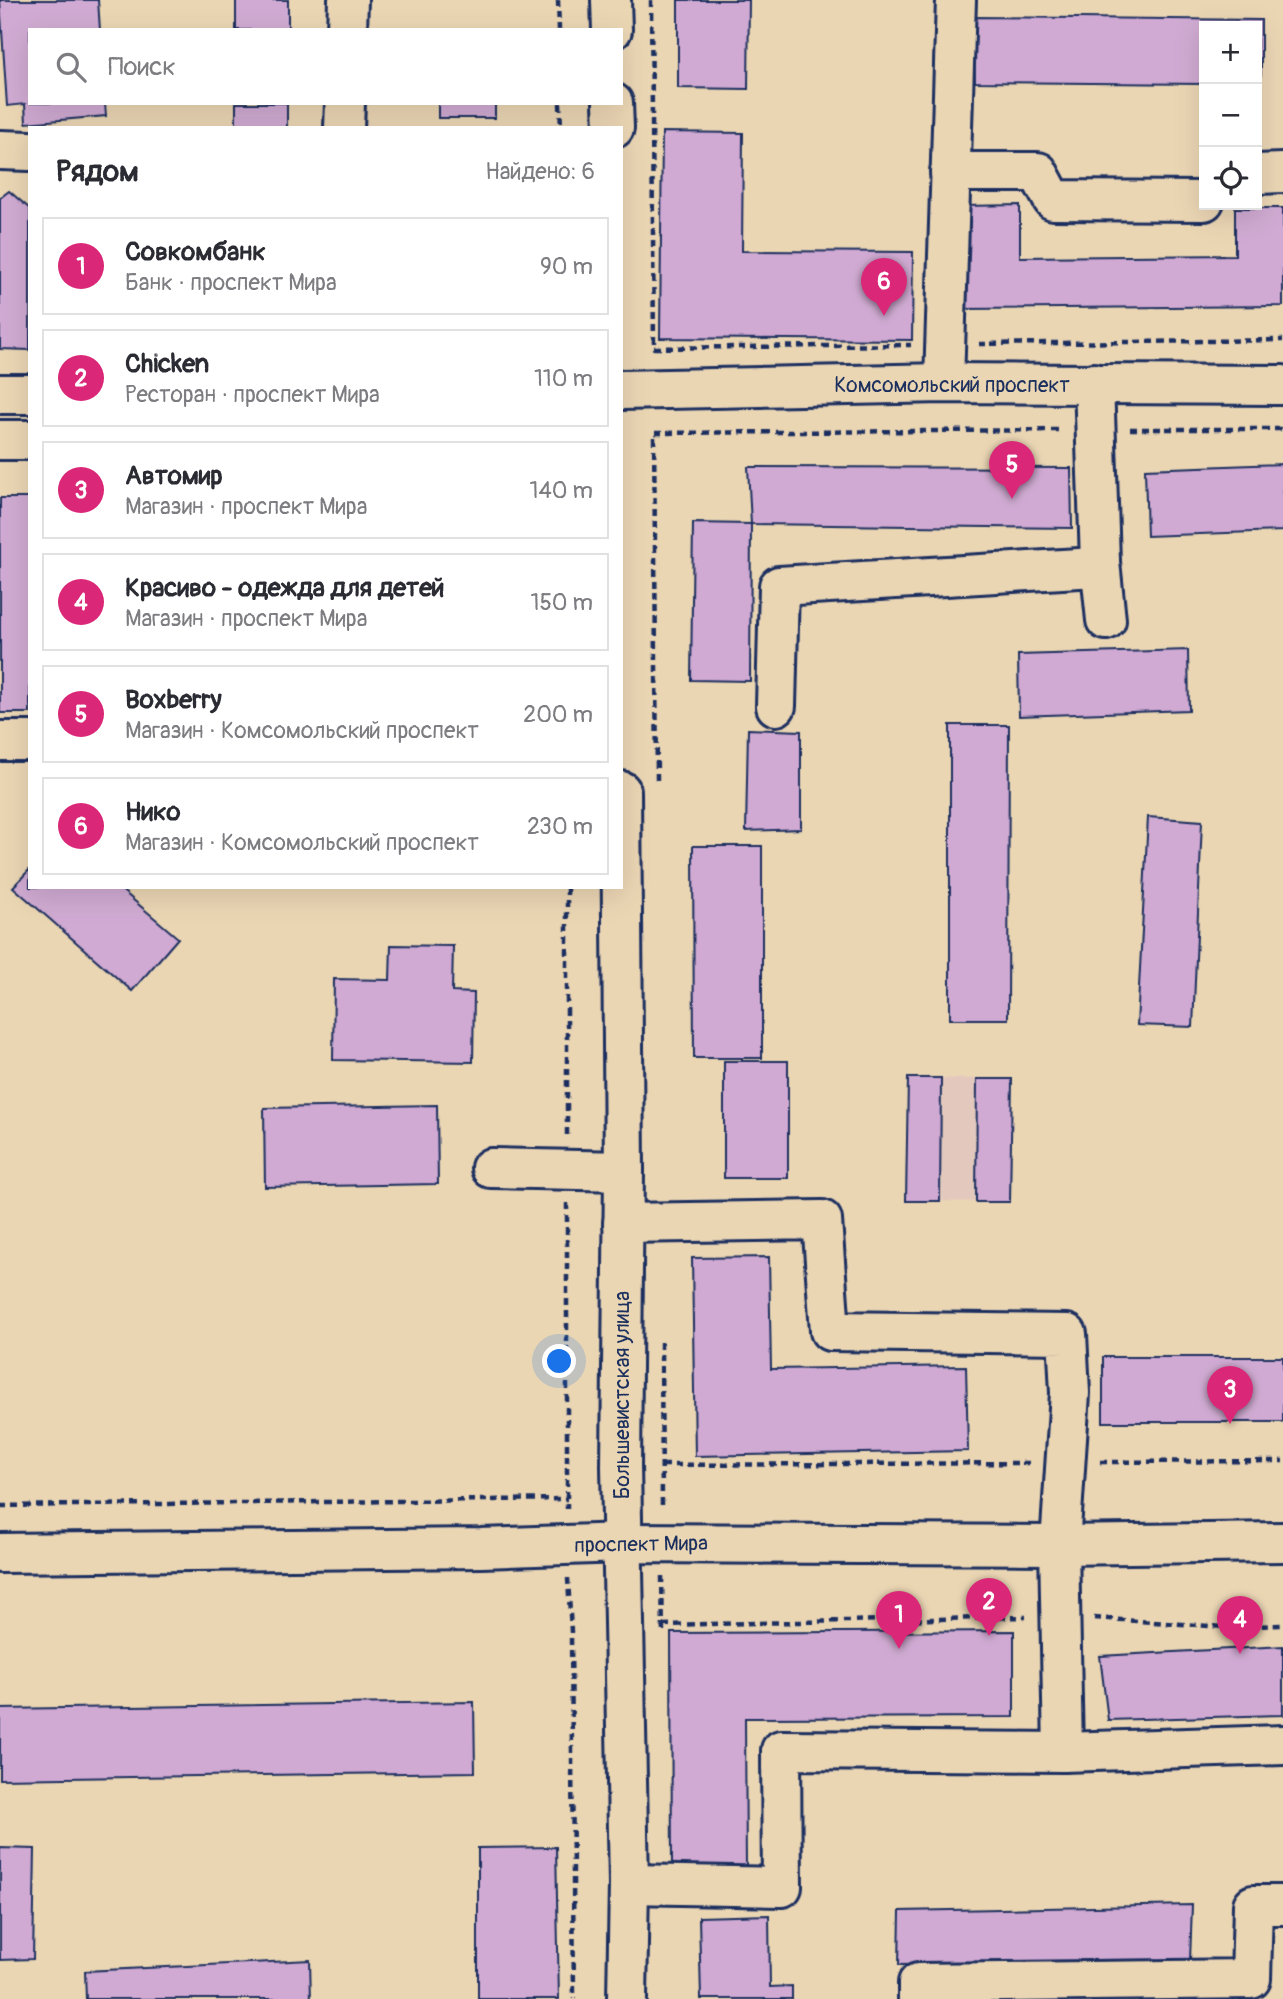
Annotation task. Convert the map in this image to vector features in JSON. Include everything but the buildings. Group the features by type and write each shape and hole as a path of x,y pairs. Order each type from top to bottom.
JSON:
{"street":[{"path":"347,28 348,0"},
{"path":"611,0 612,28"},
{"path":"944,383 956,0"},
{"path":"344,126 345,105"},
{"path":"613,105 614,126"},
{"path":"0,150 28,151"},
{"path":"950,172 1038,172 1053,200 1199,201"},
{"path":"1262,174 1283,173"},
{"name":"Комсомольский проспект","path":"623,390 944,383 1283,385"},
{"path":"1094,383 1100,562 1106,621"},
{"path":"0,394 28,394"},
{"path":"0,440 28,440"},
{"path":"776,706 779,586 1096,566 1100,562"},
{"path":"0,741 28,741"},
{"name":"Большевистская улица","path":"622,889 624,1171 621,1466 629,1884 627,1999"},
{"path":"491,1168 624,1171"},
{"path":"623,1223 821,1220 830,1331 1067,1334 1070,1392 1059,1545 1063,1752"},
{"name":"проспект Мира","path":"0,1553 481,1548 623,1543 1059,1545 1283,1542"},
{"path":"629,1884 782,1887 781,1750 1063,1752 1283,1745"},
{"path":"918,1999 918,1983 1251,1979 1253,1905 1283,1905"}],"path":[{"path":"558,0 559,28"},
{"path":"651,0 654,348"},
{"path":"561,105 561,126"},
{"path":"654,433 1283,429"},
{"path":"567,889 567,1545 574,1999"},
{"path":"662,1465 1283,1461"},
{"path":"0,1506 567,1499"},
{"path":"663,1625 1060,1616 1225,1627 1283,1625"}],"shaded area":[{"path":"908,1078 1012,1079 1010,1202 906,1201"}],"place":[{"name":"Нико","path":"884,316"},
{"name":"Boxberry","path":"1012,499"},
{"name":"Автомир","path":"1230,1424"},
{"name":"Chicken","path":"989,1636"},
{"name":"Совкомбанк","path":"899,1649"},
{"name":"Красиво - одежда для детей","path":"1240,1654"}]}
